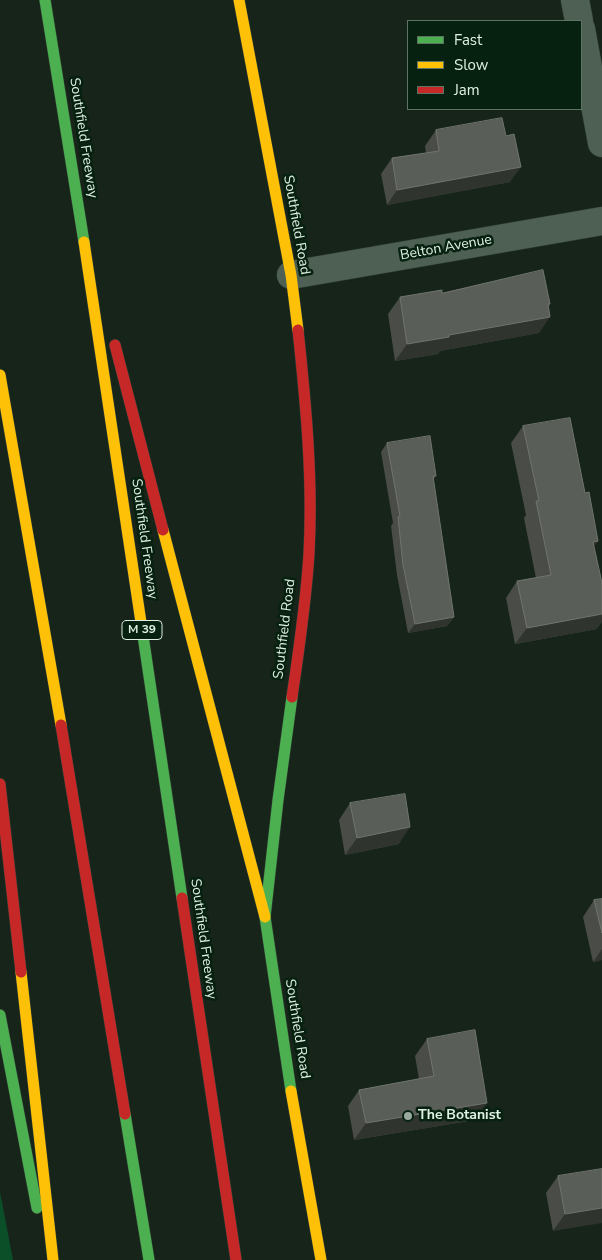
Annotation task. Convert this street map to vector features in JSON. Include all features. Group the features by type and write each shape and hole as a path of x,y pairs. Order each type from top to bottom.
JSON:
{"main road":[{"name":"Southfield Freeway","path":"45,0 79,208 236,1260"},
{"name":"Southfield Road","path":"239,0 291,275 307,410 310,486 309,554 301,636 278,800 265,917 296,1123 321,1260"},
{"path":"79,208 107,313"},
{"path":"112,332 265,917"},
{"path":"0,374 77,819 149,1260"},
{"path":"0,784 52,1260"},
{"path":"0,1015 30,1178 48,1260"}],"street":[{"path":"575,0 579,20"},
{"path":"582,34 602,143"},
{"name":"Belton Avenue","path":"291,275 602,221"}],"green space":[{"path":"0,1192 13,1260 0,1260"}],"building":[{"path":"502,118 506,136 514,134 521,167 397,190 392,158 439,151 436,130"},
{"path":"543,270 550,304 548,304 550,317 407,344 400,297 442,290 442,293"},
{"path":"570,418 585,493 589,492 598,541 593,542 602,583 602,614 527,628 517,581 551,575 536,501 539,501 523,426"},
{"path":"430,436 436,476 433,476 454,617 415,624 403,565 398,517 400,516 387,443"},
{"path":"405,794 410,827 357,838 350,803"},
{"path":"602,899 602,933 594,900"},
{"path":"475,1030 487,1103 366,1123 359,1090 434,1076 427,1039"},
{"path":"602,1169 602,1208 565,1214 558,1176"}],"traffic: fast":[{"path":"45,0 84,242"},
{"path":"142,629 182,898"},
{"path":"291,1091 265,917 292,697"},
{"path":"0,1015 37,1208"},
{"path":"125,1114 149,1260"}],"traffic: slow":[{"path":"239,0 291,275 298,330"},
{"path":"84,242 142,629"},
{"path":"0,375 61,725"},
{"path":"163,530 265,917"},
{"path":"21,972 53,1260"},
{"path":"291,1091 321,1260"}],"traffic: jam":[{"path":"292,697 306,590 310,526 308,442 298,330"},
{"path":"115,345 163,530"},
{"path":"61,725 125,1114"},
{"path":"0,784 21,972"},
{"path":"182,898 236,1260"}],"place":[{"name":"The Botanist","path":"408,1116"}]}
